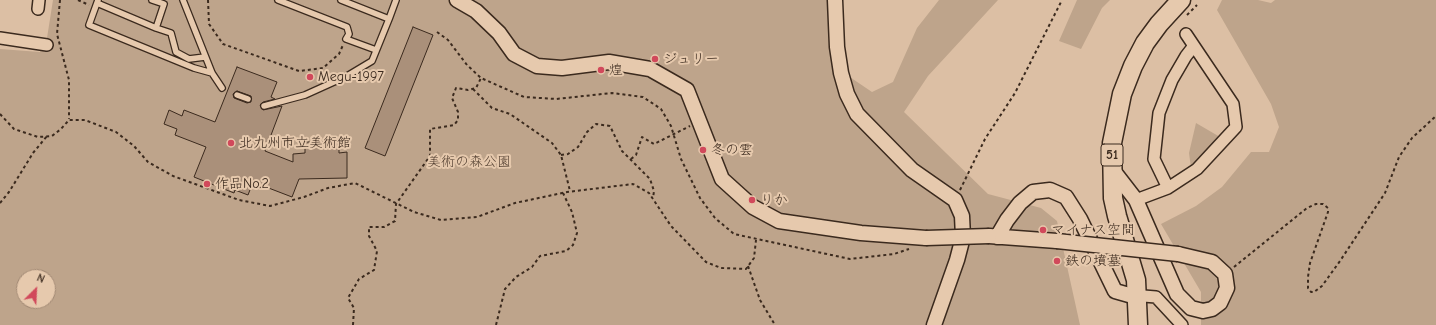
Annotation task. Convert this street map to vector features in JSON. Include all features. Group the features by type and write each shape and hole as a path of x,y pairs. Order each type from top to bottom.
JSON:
{"main road":[{"name":"51","path":"1138,325 1133,295 1108,217 1104,198 1102,169 1104,141 1114,91 1125,62 1138,38 1168,0"},
{"name":"51","path":"1130,325 1136,280 1113,198 1112,143 1122,94 1130,73 1145,43 1159,24 1189,3"}],"street":[{"path":"456,0 476,11 499,33 514,54 537,66 562,68 610,62 650,69 671,79 687,90 722,179 753,207 779,221 861,233 921,237 993,236 1057,241 1178,254 1212,262 1225,274 1227,288 1220,303 1212,309 1203,311 1191,308 1177,294 1136,200 1112,169"},
{"path":"836,0 837,47 841,73 857,114 912,170 956,200 962,216 963,237 955,266 934,325"},
{"path":"1136,200 1168,188 1197,169 1236,127 1233,104 1193,48 1186,34"},
{"path":"0,38 47,45"},
{"path":"1168,188 1154,159 1159,113 1172,80 1186,56 1193,48"},
{"path":"993,236 1020,203 1033,192 1050,190 1066,197 1080,219 1115,291 1133,295 1156,297 1182,325"}],"lane":[{"path":"152,0 164,4 156,28"},
{"path":"182,0 212,74 222,88"},
{"path":"278,0 347,27 348,34 346,39 376,50"},
{"path":"341,0 389,19"},
{"path":"264,106 305,95 347,76 372,61 396,0"},
{"path":"205,57 189,59 176,52 171,33 96,4 89,24 194,68 212,74"},
{"path":"237,94 248,99"}],"path":[{"path":"0,114 14,129 38,137 52,136 69,120 69,80 57,34 60,0"},
{"path":"78,0 96,4"},
{"path":"208,0 209,24 223,44 299,71 323,68 339,54 346,39"},
{"path":"956,200 985,139 1015,92 1062,0"},
{"path":"1186,34 1180,23 1189,3"},
{"path":"437,32 448,40 467,65 481,78 524,97 556,99 612,93 643,96 661,109 674,135 680,159 700,198 715,218 734,234 756,240 850,258 894,254 909,249 921,237"},
{"path":"473,89 476,88 481,78"},
{"path":"353,325 354,308 348,298 359,279 374,270 377,251 369,236 369,227 384,227 395,221 396,204 430,156 430,129 454,125 458,120 458,112 452,98 456,88 473,89 492,108 510,114 552,143 561,155 570,191"},
{"path":"1225,274 1307,208 1316,204 1324,204 1328,208 1328,212 1310,263 1308,277 1308,288 1311,292 1314,292 1322,286 1340,261 1385,193 1399,157 1412,138 1436,116"},
{"path":"69,120 85,120 116,132 134,146 148,162 173,176 239,200 270,206 304,197 328,188 355,183 414,212 441,220 477,217 515,204 570,191 633,184 649,194 671,226 706,262 722,268 746,269 754,258 756,240"},
{"path":"631,159 636,155 642,138 654,144 699,121"},
{"path":"561,155 568,154 578,147 587,132 596,124 610,126 622,151 650,178 654,191 653,199"},
{"path":"0,203 33,153 47,136"},
{"path":"496,325 505,289 516,277 532,268 540,256 566,250 573,245 577,233 572,212 564,193"},
{"path":"748,266 760,300 775,325"}],"green space":[{"name":"美術の森公園","path":"53,0 829,0 832,65 872,92 893,82 917,28 939,0 998,0 928,76 904,112 988,194 1041,208 1057,221 1080,325 0,325 0,49 40,52 47,38"},
{"path":"1077,0 1110,0 1102,8 1081,49 1059,41"},
{"path":"1222,0 1258,0 1271,3 1275,0 1436,0 1436,325 1201,325 1201,292 1161,224 1196,206 1222,187 1251,152 1269,152 1279,127 1271,104 1217,10"},
{"path":"1196,123 1220,137 1191,168 1189,153"}],"building":[{"path":"413,27 433,35 385,156 365,148"},
{"path":"237,67 277,82 271,97 275,99 263,102 260,105 263,110 282,106 265,151 293,162 293,154 305,153 305,142 339,142 339,153 347,152 347,178 299,179 292,197 253,182 248,195 235,190 234,193 194,177 206,147 175,135 177,129 164,124 169,110 182,116 184,110 215,122","holes":["237,91 251,96 251,102 247,103 234,98 233,94"]}],"place":[{"name":"ジュリー","path":"655,59"},
{"name":"煌","path":"601,70"},
{"name":"Megu-1997","path":"310,77"},
{"name":"北九州市立美術館","path":"231,143"},
{"name":"冬の雲","path":"703,150"},
{"name":"作品No.2","path":"207,184"},
{"name":"りか","path":"752,200"},
{"name":"マイナス空間","path":"1043,230"},
{"name":"鉄の墳墓","path":"1057,261"}]}
